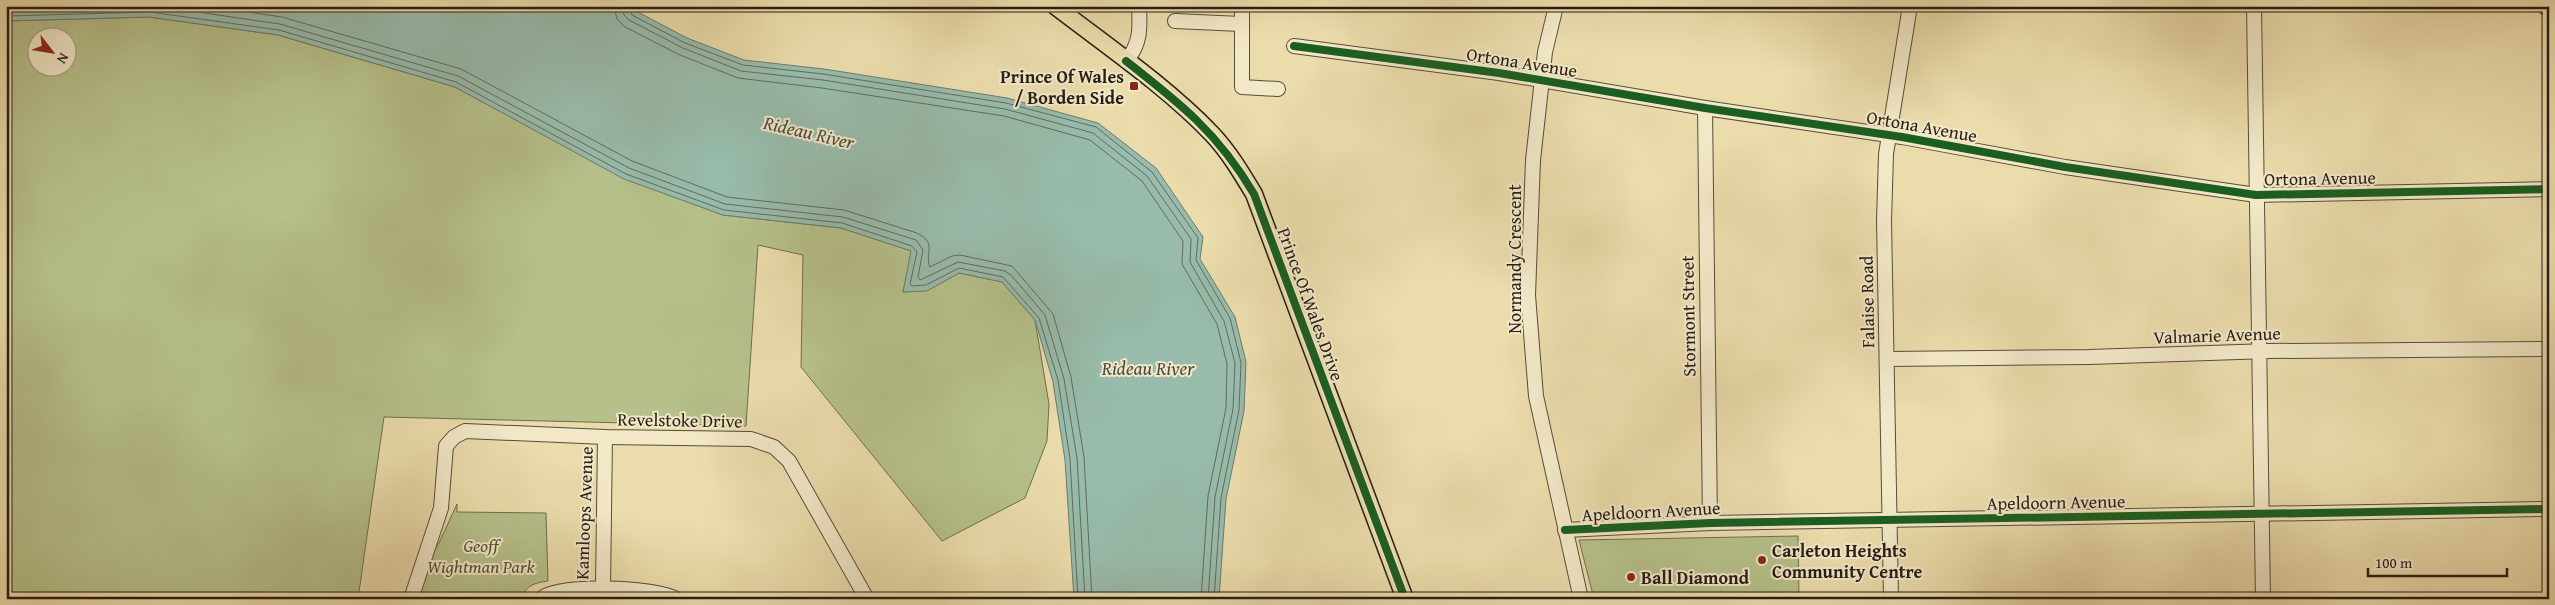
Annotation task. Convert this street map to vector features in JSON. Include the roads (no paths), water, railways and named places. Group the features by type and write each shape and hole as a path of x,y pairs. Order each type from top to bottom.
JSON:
{"main road":[{"name":"Prince Of Wales Drive","path":"1055,6 1181,104 1214,136 1254,194 1405,599"}],"street":[{"path":"1126,61 1134,52 1139,40 1139,6"},
{"path":"1242,6 1242,87 1278,89"},
{"name":"Normandy Crescent","path":"1556,6 1545,52 1533,160 1528,295 1536,396 1581,599"},
{"name":"Falaise Road","path":"1891,599 1888,521 1884,221 1886,154 1910,6"},
{"path":"2254,6 2263,599"},
{"path":"1175,21 1241,24"},
{"name":"Ortona Avenue","path":"1294,46 1499,72 1705,108 1890,135 2065,167 2256,194 2549,189"},
{"name":"Stormont Street","path":"1705,108 1710,523"},
{"name":"Valmarie Avenue","path":"1887,359 2549,349"},
{"name":"Revelstoke Drive","path":"411,599 440,508 446,446 454,437 466,431 605,437 751,439 774,447 789,461 867,599"},
{"name":"Kamloops Avenue","path":"541,599 555,591 602,588 605,437"},
{"name":"Apeldoorn Avenue","path":"1565,530 1710,523 1888,521 2262,512 2549,509"},
{"path":"602,588 654,592 676,599"}],"water":[{"name":"Rideau River","path":"6,6 632,6 634,10 687,38 744,60 824,69 1007,98 1098,123 1156,168 1203,237 1200,259 1235,317 1246,362 1244,411 1226,499 1219,599 1074,599 1065,460 1053,382 1035,320 1002,282 959,273 927,291 903,292 911,251 841,228 723,215 624,179 455,87 278,35 149,17 6,21"}],"place":[{"name":"Prince Of Wales / Borden Side","path":"1134,86"},
{"name":"Carleton Heights Community Centre","path":"1762,560"},
{"name":"Ball Diamond","path":"1631,577"}],"park label":[{"name":"Geoff Wightman Park","path":"481,555"}]}
